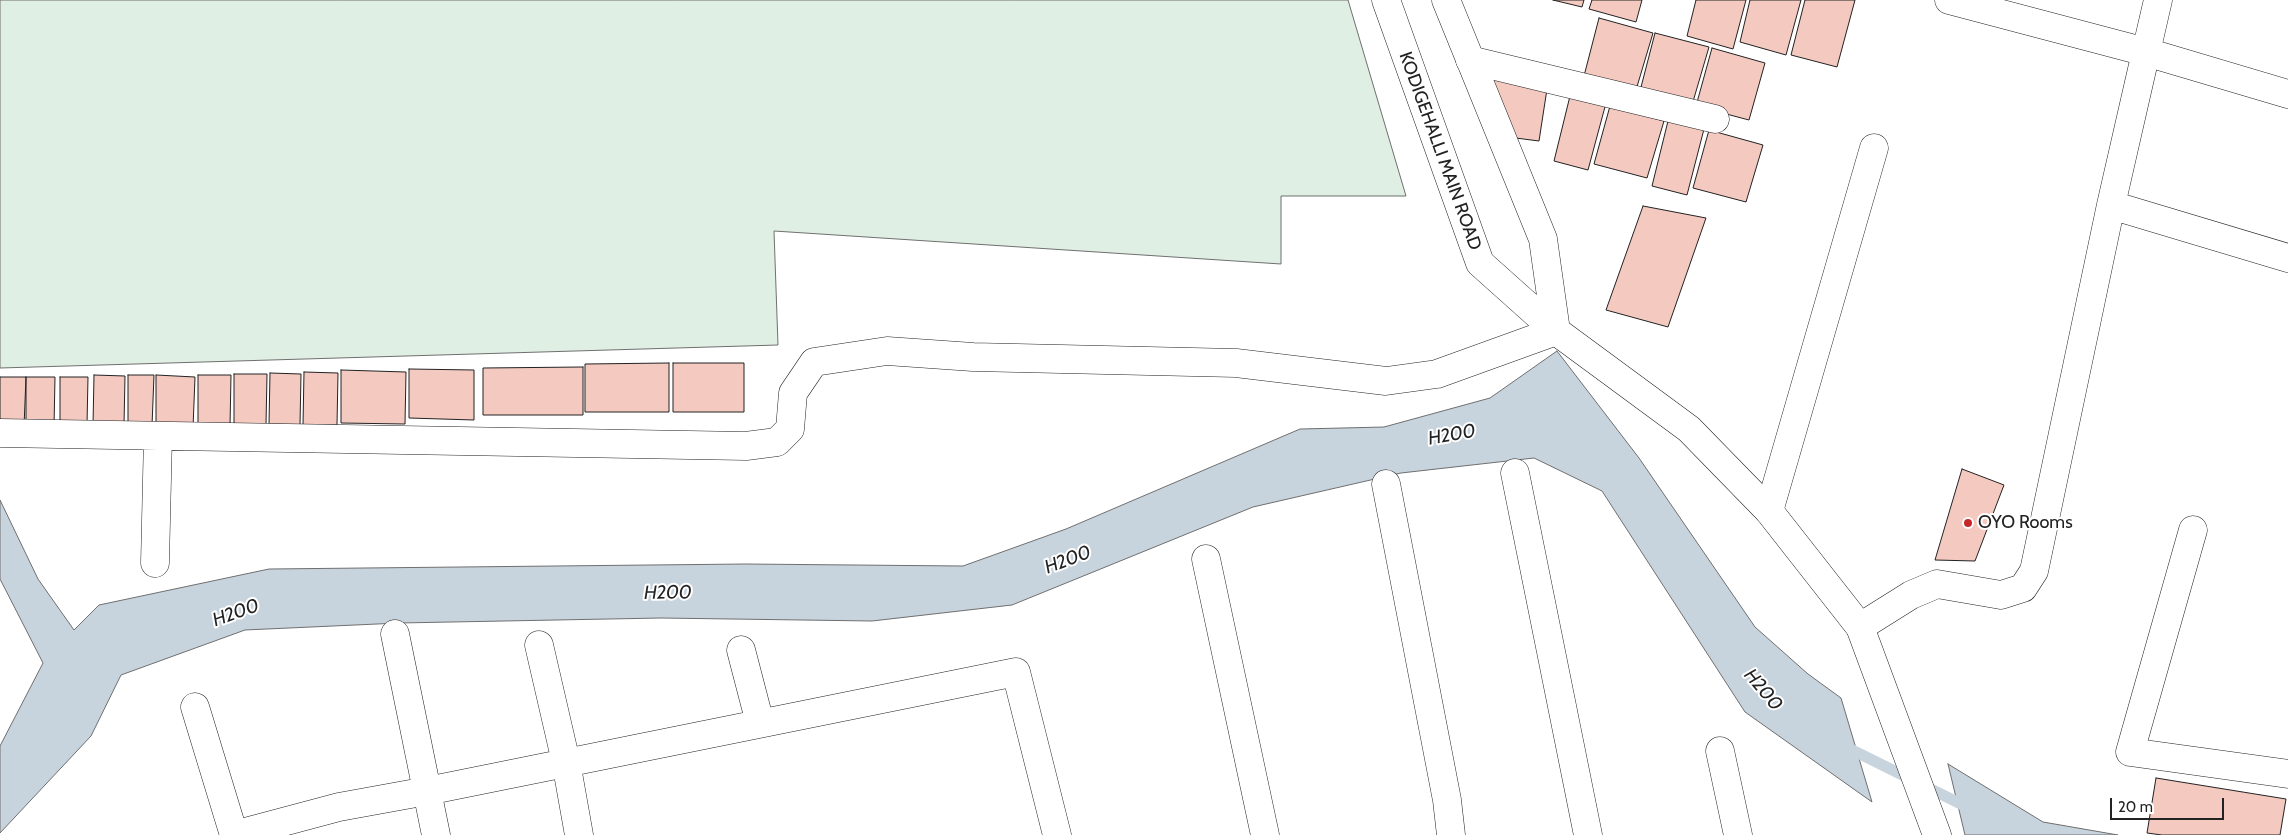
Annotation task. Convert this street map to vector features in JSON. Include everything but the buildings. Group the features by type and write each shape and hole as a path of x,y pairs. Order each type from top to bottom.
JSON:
{"street":[{"name":"KODIGEHALLI MAIN ROAD","path":"1386,0 1480,263 1556,331 1689,428 1769,511 1860,628 1937,835"},
{"path":"0,434 746,446 776,442 790,429 793,393 814,362 887,352 1236,363 1386,380 1436,374 1556,331 1543,239 1446,0"},
{"path":"1949,0 2146,52 2288,94"},
{"path":"1860,628 1911,595 1937,584 2001,595 2023,588 2034,571 2111,205 2158,0"},
{"path":"1470,60 1714,119"},
{"path":"1769,511 1874,148"},
{"path":"2111,205 2288,258"},
{"path":"155,563 158,436"},
{"path":"1515,473 1588,835"},
{"path":"1386,484 1445,790 1451,835"},
{"path":"2193,530 2130,752 2288,774"},
{"path":"1206,559 1264,835"},
{"path":"395,634 436,835"},
{"path":"539,644 566,762 579,835"},
{"path":"741,650 760,723"},
{"path":"195,707 234,835 339,807 427,791 1016,672 1057,835"},
{"path":"1720,751 1738,835"}],"green space":[{"path":"0,0 1348,0 1406,196 1281,196 1281,264 774,231 778,345 0,368"}],"water":[{"path":"1557,351 1639,458 1755,627 1808,674 1841,698 1872,802 1745,712 1602,491 1534,458 1401,473 1253,507 1012,605 872,621 661,618 399,623 245,630 121,675 91,736 0,833 0,746 43,663 0,579 0,500 38,579 74,630 99,605 269,569 745,564 963,566 1066,529 1300,429 1384,427 1490,398"},
{"path":"1948,764 2043,822 2118,835 1965,835"}],"waterway":[{"name":"H200","path":"1844,746 1971,809"}],"place":[{"name":"OYO Rooms","path":"1968,523"}]}
